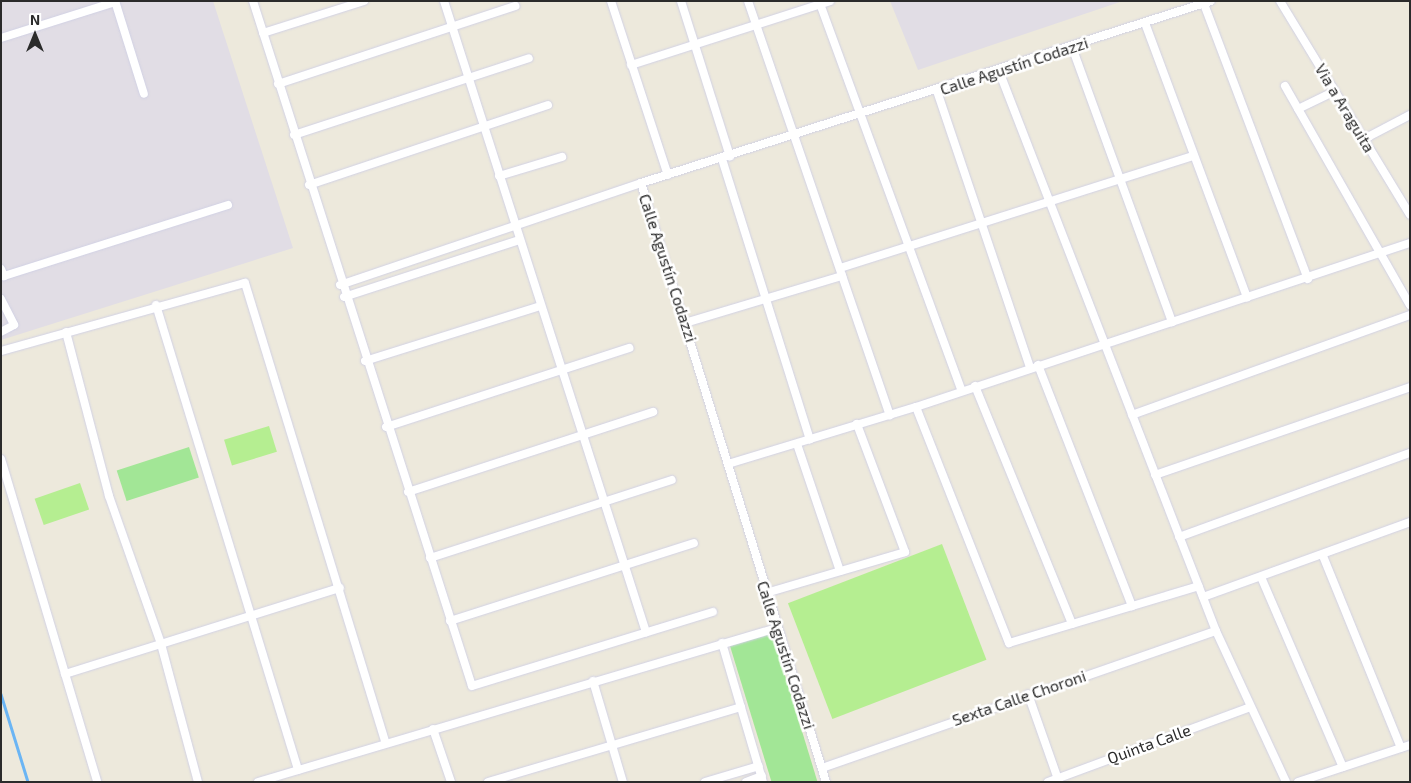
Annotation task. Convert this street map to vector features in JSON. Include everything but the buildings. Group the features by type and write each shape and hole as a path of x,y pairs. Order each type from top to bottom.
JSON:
{"street":[{"path":"253,1 340,285 472,686 713,612"},
{"path":"263,33 364,1"},
{"path":"444,1 515,229 646,632"},
{"path":"611,1 668,175"},
{"path":"680,1 695,46 810,439"},
{"path":"748,1 890,415"},
{"path":"631,65 695,46 830,1"},
{"name":"Via a Araguita","path":"1280,1 1410,215"},
{"path":"1,38 115,2 144,94"},
{"path":"1208,2 1308,279"},
{"name":"Calle Agustín Codazzi","path":"826,782 766,593 686,322 641,183 937,91 1208,2"},
{"path":"820,3 859,115 962,391"},
{"path":"278,84 515,6"},
{"path":"1145,23 1247,298"},
{"path":"1072,47 1172,322"},
{"path":"294,134 529,58"},
{"path":"999,71 1051,201 1102,344 1132,415 1216,631 1286,782"},
{"path":"1286,86 1379,254 1410,305"},
{"path":"937,91 979,223 1034,366 1132,606"},
{"path":"1298,109 1335,91"},
{"path":"309,185 548,105"},
{"path":"1364,139 1410,115"},
{"path":"840,268 1193,156"},
{"path":"499,176 562,157"},
{"path":"340,285 515,229 641,183"},
{"path":"2,274 228,205"},
{"path":"344,297 519,240"},
{"path":"728,464 916,407 1034,366 1308,279 1410,243"},
{"path":"686,322 842,276"},
{"path":"1,351 239,281 249,288 386,743"},
{"path":"1,299 14,325 1,332"},
{"path":"156,305 298,770"},
{"path":"365,361 540,306"},
{"path":"1132,415 1410,315"},
{"path":"66,332 109,496 161,644 198,782"},
{"path":"386,427 629,348"},
{"path":"975,386 1072,624"},
{"path":"1155,475 1410,387"},
{"path":"916,407 1009,643 1199,586"},
{"path":"408,492 653,412"},
{"path":"766,593 905,552 857,424"},
{"path":"797,444 840,571"},
{"path":"1179,537 1410,453"},
{"path":"1,459 97,782"},
{"path":"430,558 672,480"},
{"path":"1203,597 1323,556 1410,522"},
{"path":"450,621 694,543"},
{"path":"1323,556 1401,748"},
{"path":"1261,577 1343,767"},
{"path":"65,674 340,588"},
{"path":"263,781 722,643 778,628"},
{"name":"Sexta Calle Choroni","path":"822,768 1028,694 1216,631"},
{"path":"722,643 763,779 746,782"},
{"path":"593,682 623,782"},
{"path":"1028,694 1059,780"},
{"name":"Quinta Calle","path":"1048,782 1059,780 1251,706"},
{"path":"488,782 741,707"},
{"path":"433,729 451,782"},
{"path":"1298,782 1410,745"},
{"path":"705,782 758,766"}],"shaded area":[{"path":"1,1 213,1 293,248 1,340"},
{"path":"890,1 1123,1 918,70"}],"green space":[{"path":"269,426 277,452 232,466 224,440"},
{"path":"189,447 199,477 127,501 117,470"},
{"path":"80,483 89,509 44,525 35,499"},
{"path":"942,544 986,660 832,719 788,603"},
{"path":"772,633 818,782 772,782 730,646"}],"waterway":[{"path":"1,694 28,782"}]}
